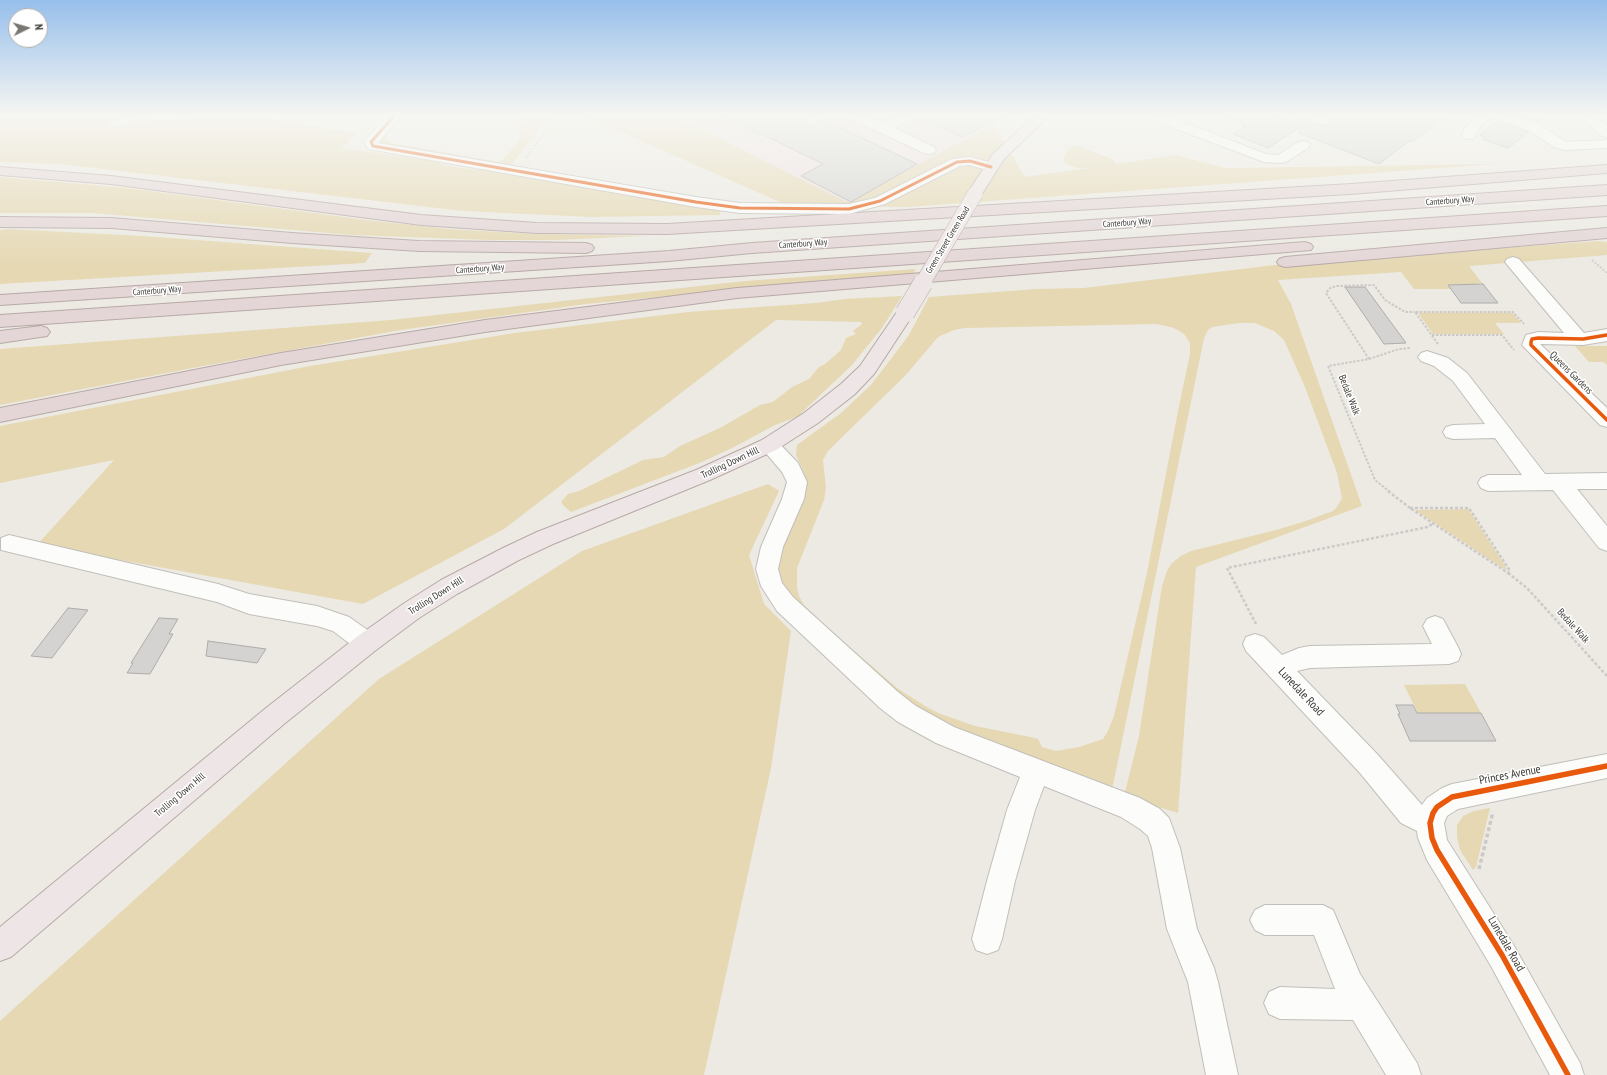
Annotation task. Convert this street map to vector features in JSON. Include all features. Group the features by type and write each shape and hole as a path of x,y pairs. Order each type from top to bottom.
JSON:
{"highway":[{"path":"0,171 111,180 421,220 537,228 667,229 1036,206 1320,191 1607,169"},
{"name":"Canterbury Way","path":"0,300 669,256 752,248 1607,190"},
{"name":"Canterbury Way","path":"162,310 1496,220 1607,211"},
{"path":"0,414 208,373 352,347 452,331 737,293 1295,248 1413,235 1496,220"},
{"path":"0,222 111,223 300,239 419,246 560,248 675,246 752,248"},
{"path":"631,308 801,296 933,290 1280,262 1607,233"},
{"path":"0,320 162,310"},
{"path":"0,337 33,333 162,310"}],"main road":[{"name":"Green Street Green Road","path":"905,313 991,167"},
{"name":"Trolling Down Hill","path":"0,946 269,721 367,643 411,611 449,587 511,554 545,538 703,475 768,445 811,418 848,389 867,370 905,313"}],"street":[{"path":"488,166 717,205 751,208 836,209 849,209 880,201 949,166"},
{"path":"1513,262 1579,338"},
{"name":"Queens Gardens","path":"1607,335 1579,338 1538,338 1532,339 1531,342 1536,350 1607,420"},
{"path":"1424,351 1449,367 1466,384 1501,431 1607,542"},
{"path":"1453,432 1501,431"},
{"path":"768,445 793,470 797,482 793,499 772,547 768,562 768,578 780,599 889,700 907,714 946,735 1130,807 1150,819 1159,828 1166,848 1182,930 1199,968 1203,982 1222,1075"},
{"path":"1488,483 1607,481"},
{"path":"9,544 218,593 249,604 317,616 341,624 367,643"},
{"path":"1279,668 1299,659 1310,657 1449,654 1435,626"},
{"name":"Lunedale Road","path":"1257,637 1279,668 1369,764 1411,814 1430,823 1432,838 1437,850 1502,955 1568,1075"},
{"name":"Princes Avenue","path":"1430,823 1433,813 1437,807 1452,797 1607,766"},
{"path":"987,939 1002,875 1021,810 1036,771"},
{"path":"1266,920 1323,920 1349,985 1405,1075"},
{"path":"1280,1003 1362,1005"}],"path":[{"path":"516,171 520,166"},
{"path":"1592,260 1607,273"},
{"path":"1415,312 1440,347 1424,351 1399,349 1369,359 1326,293 1330,288 1337,286 1374,285 1385,300 1405,312 1415,312 1513,312 1528,327"},
{"path":"1431,335 1502,335"},
{"path":"1257,637 1227,568 1428,527 1432,524"},
{"path":"1478,873 1493,807"}],"shaded area":[{"path":"79,166 451,166 476,170 493,170 721,209 720,215 591,217 463,211"},
{"path":"499,166 510,166 509,168"},
{"path":"698,166 775,166 847,202 915,166 1019,166 1025,177 1088,168 1076,168 1071,166 1219,166 1226,168 1466,166 909,207 789,206"},
{"path":"775,166 919,166 851,204"},
{"path":"0,177 127,188 366,220 448,229 535,234 646,236 556,240 490,240 352,235 92,213 0,213"},
{"path":"9,229 143,236 372,253 365,263 0,284 0,230"},
{"path":"1598,241 1607,242 1607,255 1469,266 1482,283 1477,283 1479,286 1448,285 1451,289 1414,289 1401,272 1278,280 1291,304 1362,506 1196,567 1178,813 1124,796 1139,736 1162,586 1167,571 1172,563 1191,551 1306,521 1333,511 1342,498 1337,473 1305,387 1284,340 1274,331 1255,323 1239,323 1212,327 1208,330 1204,338 1112,790 913,711 789,600 777,577 777,557 804,479 804,473 796,455 797,445 841,413 871,385 909,335 929,297 1037,289 1084,288 1275,265","holes":["1157,324 1174,328 1184,334 1190,343 1190,354 1147,573 1114,716 1103,739 1079,747 1056,751 1042,747 1038,739 1035,738 975,726 938,713 897,688 804,605 797,588 797,568 824,500 826,488 823,460 828,451 905,376 938,337 954,330 965,328"]},
{"path":"916,269 912,275 761,287 586,304 401,330 0,405 0,349 391,320 745,281"},
{"path":"902,296 882,328 852,365 797,417 775,425 702,462 571,512 561,502 568,494 579,491 643,460 664,457 680,446 720,428 760,405 773,402 792,387 809,379 819,367 825,364 841,350 846,338 856,334 853,331 862,324 861,322 776,320 504,529 363,604 37,545 114,460 0,483 0,426 310,366 515,333 688,312 816,303 845,299"},
{"path":"1418,313 1513,313 1521,323 1495,323 1504,334 1433,334"},
{"path":"1575,346 1607,346 1607,365 1604,362 1589,362"},
{"path":"768,484 779,491 749,555 764,604 791,631 771,768 704,1075 0,1075 0,1021 379,679 582,551"},
{"path":"1468,509 1507,569 1504,569 1415,510"},
{"path":"1465,684 1481,713 1418,713 1404,685"},
{"path":"1490,808 1476,867 1473,870 1460,850 1457,837 1457,825 1463,816 1474,811"}],"building":[{"path":"819,166 913,166 851,202 801,176"},
{"path":"1483,284 1498,303 1461,303 1448,285"},
{"path":"1345,287 1365,287 1406,343 1384,344"},
{"path":"68,608 88,610 52,658 31,656"},
{"path":"159,618 178,619 169,634 173,634 150,674 127,673 133,663 131,663"},
{"path":"208,641 266,649 257,663 206,656"},
{"path":"1396,705 1413,705 1417,713 1481,713 1496,741 1410,741 1398,714 1400,714"}],"cycle path":[{"path":"489,166 696,202 740,208 849,209 880,201 949,166"},
{"path":"1607,335 1583,339 1538,338 1532,339 1531,342 1531,345 1607,420"},
{"path":"1568,1075 1502,955 1437,850 1432,838 1430,823 1433,813 1437,807 1452,797 1607,766"}]}
